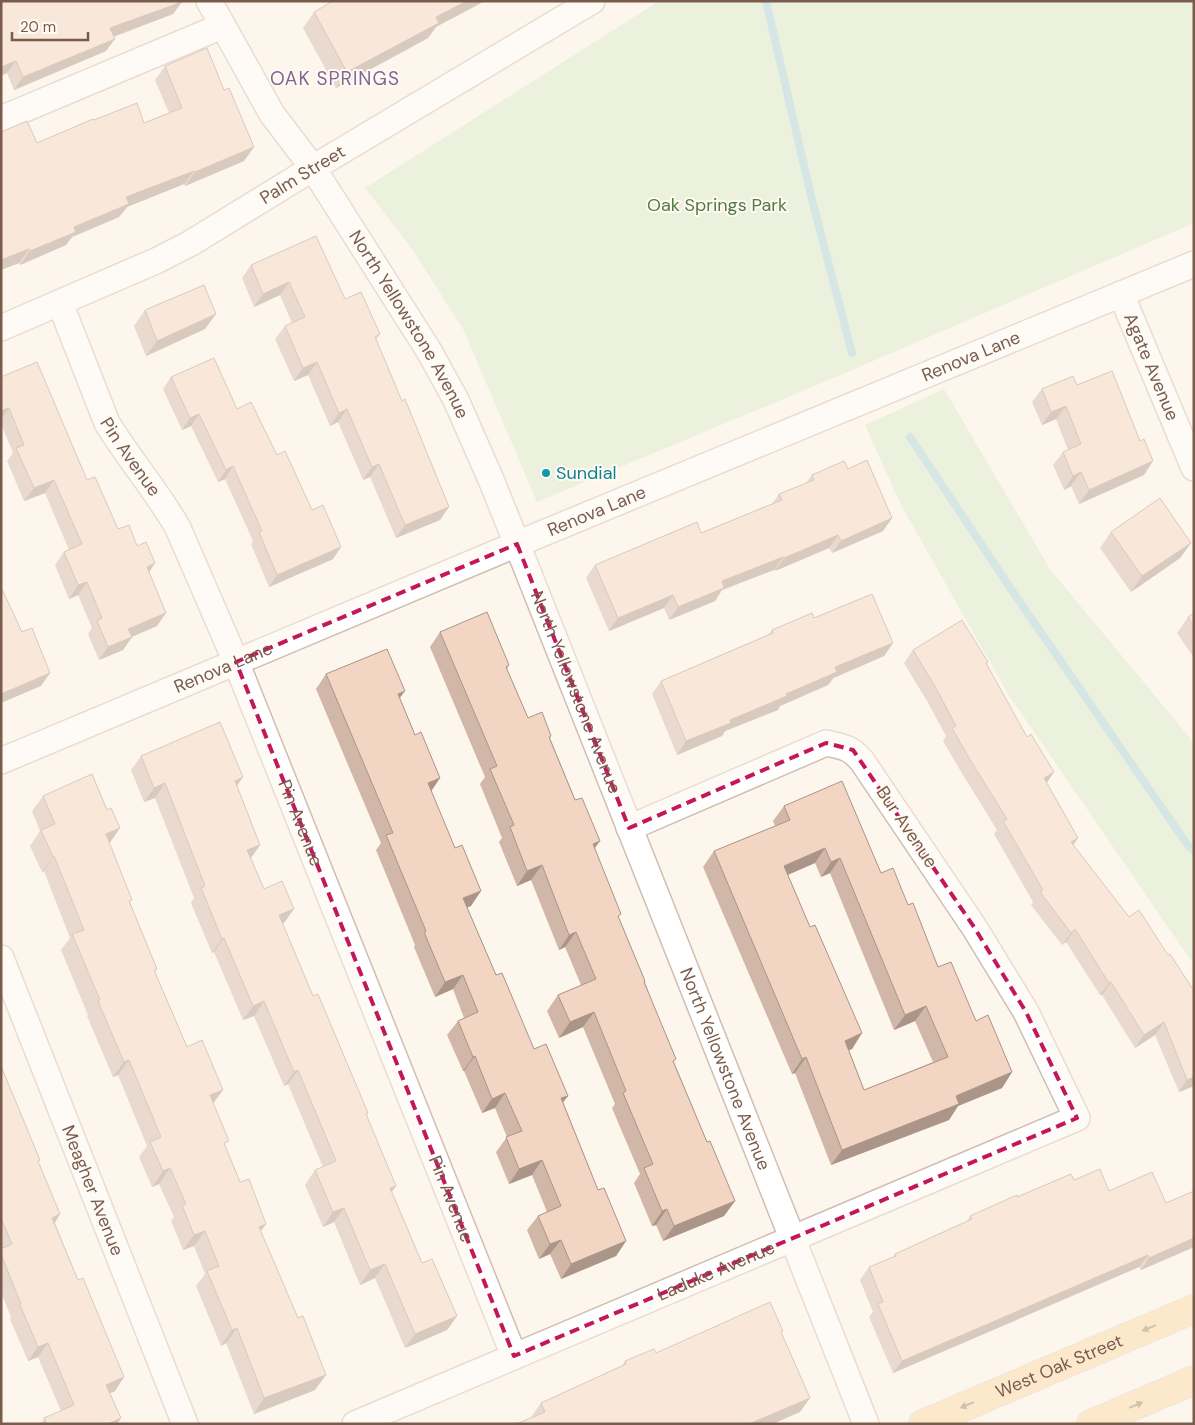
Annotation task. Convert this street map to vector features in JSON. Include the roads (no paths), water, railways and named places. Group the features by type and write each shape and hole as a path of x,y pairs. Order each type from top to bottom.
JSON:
{"main road":[{"name":"West Oak Street","path":"923,1424 1194,1309"},
{"path":"1091,1424 1194,1380"}],"street":[{"name":"North Yellowstone Avenue","path":"209,1 272,114 313,168 429,351 456,400 517,544 866,1424"},
{"name":"Palm Street","path":"1,328 158,260 191,243 592,1"},
{"path":"1,119 222,26"},
{"name":"Renova Lane","path":"1,761 517,544 1194,264"},
{"name":"Agate Avenue","path":"1121,294 1194,468"},
{"name":"Pin Avenue","path":"60,303 107,423 168,509 236,662 514,1356"},
{"name":"Bur Avenue","path":"629,828 826,743 853,750 974,927 1021,1004 1077,1118"},
{"name":"Meagher Avenue","path":"1,958 185,1424"},
{"name":"Laduke Avenue","path":"355,1424 1077,1118"}],"waterway":[{"path":"766,1 811,196 852,353"},
{"path":"910,437 1013,592 1189,847 1194,850"}],"place":[{"name":"Sundial","path":"546,473"}],"district":[{"name":"OAK SPRINGS","path":"335,78"}],"park label":[{"name":"Oak Springs Park","path":"717,205"}]}
